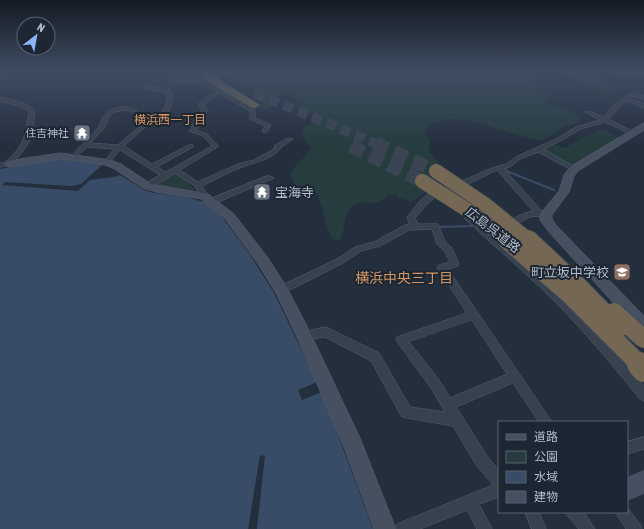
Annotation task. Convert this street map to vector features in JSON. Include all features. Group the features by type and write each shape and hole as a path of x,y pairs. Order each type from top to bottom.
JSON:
{"highway":[{"path":"240,96 255,105"},
{"name":"広島呉道路","path":"436,171 489,206 540,249 644,354"},
{"name":"広島呉道路","path":"422,182 488,225 535,264 612,337 644,370"},
{"path":"443,195 483,226 558,292 644,385"},
{"path":"489,206 572,272 644,339"}],"street":[{"path":"107,162 120,147 155,117 164,113 172,98 171,96"},
{"path":"147,186 216,146 205,135 192,131 205,110 201,104 213,96"},
{"path":"227,96 253,110 252,118 268,125 266,131"},
{"path":"415,226 411,218 423,203 432,195 443,195 494,169 508,166 518,158 560,139 578,128 603,121 611,111 631,96"},
{"path":"0,99 22,104 30,108 32,111 29,134 24,147 4,164"},
{"path":"626,99 644,106"},
{"path":"73,157 102,128 106,117 111,111 126,108 134,110"},
{"path":"588,112 603,121 632,133"},
{"path":"487,236 528,215 546,214 564,192 569,175 574,169 644,126"},
{"path":"205,194 240,165 256,161 276,150 278,148 277,146 290,139"},
{"path":"86,145 120,147 165,175"},
{"path":"152,167 191,146"},
{"path":"538,149 574,169"},
{"path":"4,164 51,157 73,157 107,162 117,166 147,186 156,189 205,194 270,178"},
{"path":"500,168 543,215 552,228 644,326"},
{"path":"175,169 230,217 263,261 281,290 304,335 353,445 385,529"},
{"path":"443,195 487,236 532,274 577,318 604,346 644,395"},
{"path":"281,290 340,260 358,249 376,244 408,227 435,226 441,244 449,250 456,264 442,267 545,421"},
{"path":"473,315 401,340 435,384 482,461 498,481"},
{"path":"304,335 326,332 375,357 406,413 458,420"},
{"path":"448,405 515,376"},
{"path":"628,448 644,443"},
{"path":"402,529 470,502 480,496 498,490"},
{"path":"470,502 486,529"},
{"path":"532,513 539,529"},
{"path":"573,513 579,517 588,529"},
{"path":"623,513 635,529"}],"green space":[{"path":"256,96 277,96 274,106 265,111 256,109 263,103 253,98"},
{"path":"294,96 550,96 546,99 546,103 572,112 580,118 580,122 565,126 551,137 540,140 526,138 472,121 459,119 434,123 423,131 430,141 429,152 439,162 436,167 439,178 429,180 427,191 412,202 399,198 396,195 388,195 383,200 377,202 359,203 352,206 347,214 343,233 339,241 331,238 317,193 296,186 290,174 294,167 311,149 302,134 304,127 318,119 317,115 303,108"},
{"path":"602,129 620,138 574,167 542,149 554,144 561,147 567,147"},
{"path":"174,171 191,182 188,184 194,188 194,191 153,188 153,183"}],"water":[{"path":"58,159 102,165 81,184 71,186 5,182 2,185 78,191 90,180 120,175 144,190 204,202 222,217 250,255 274,293 317,382 298,390 302,400 322,392 373,529 257,529 265,456 260,455 248,529 0,529 0,169"}],"building":[{"path":"644,470 644,494 628,501 628,477"}],"waterway":[{"path":"504,170 554,190"},
{"path":"438,227 474,226"}],"tunnel":[{"path":"261,96 377,144"},
{"path":"375,143 436,171"},
{"path":"351,146 422,181"}],"place":[{"name":"住吉神社","path":"82,133"},
{"name":"宝海寺","path":"262,192"},
{"name":"町立坂中学校","path":"622,272"}],"district":[{"name":"横浜西一丁目","path":"170,120"},
{"name":"横浜中央三丁目","path":"404,278"}]}
